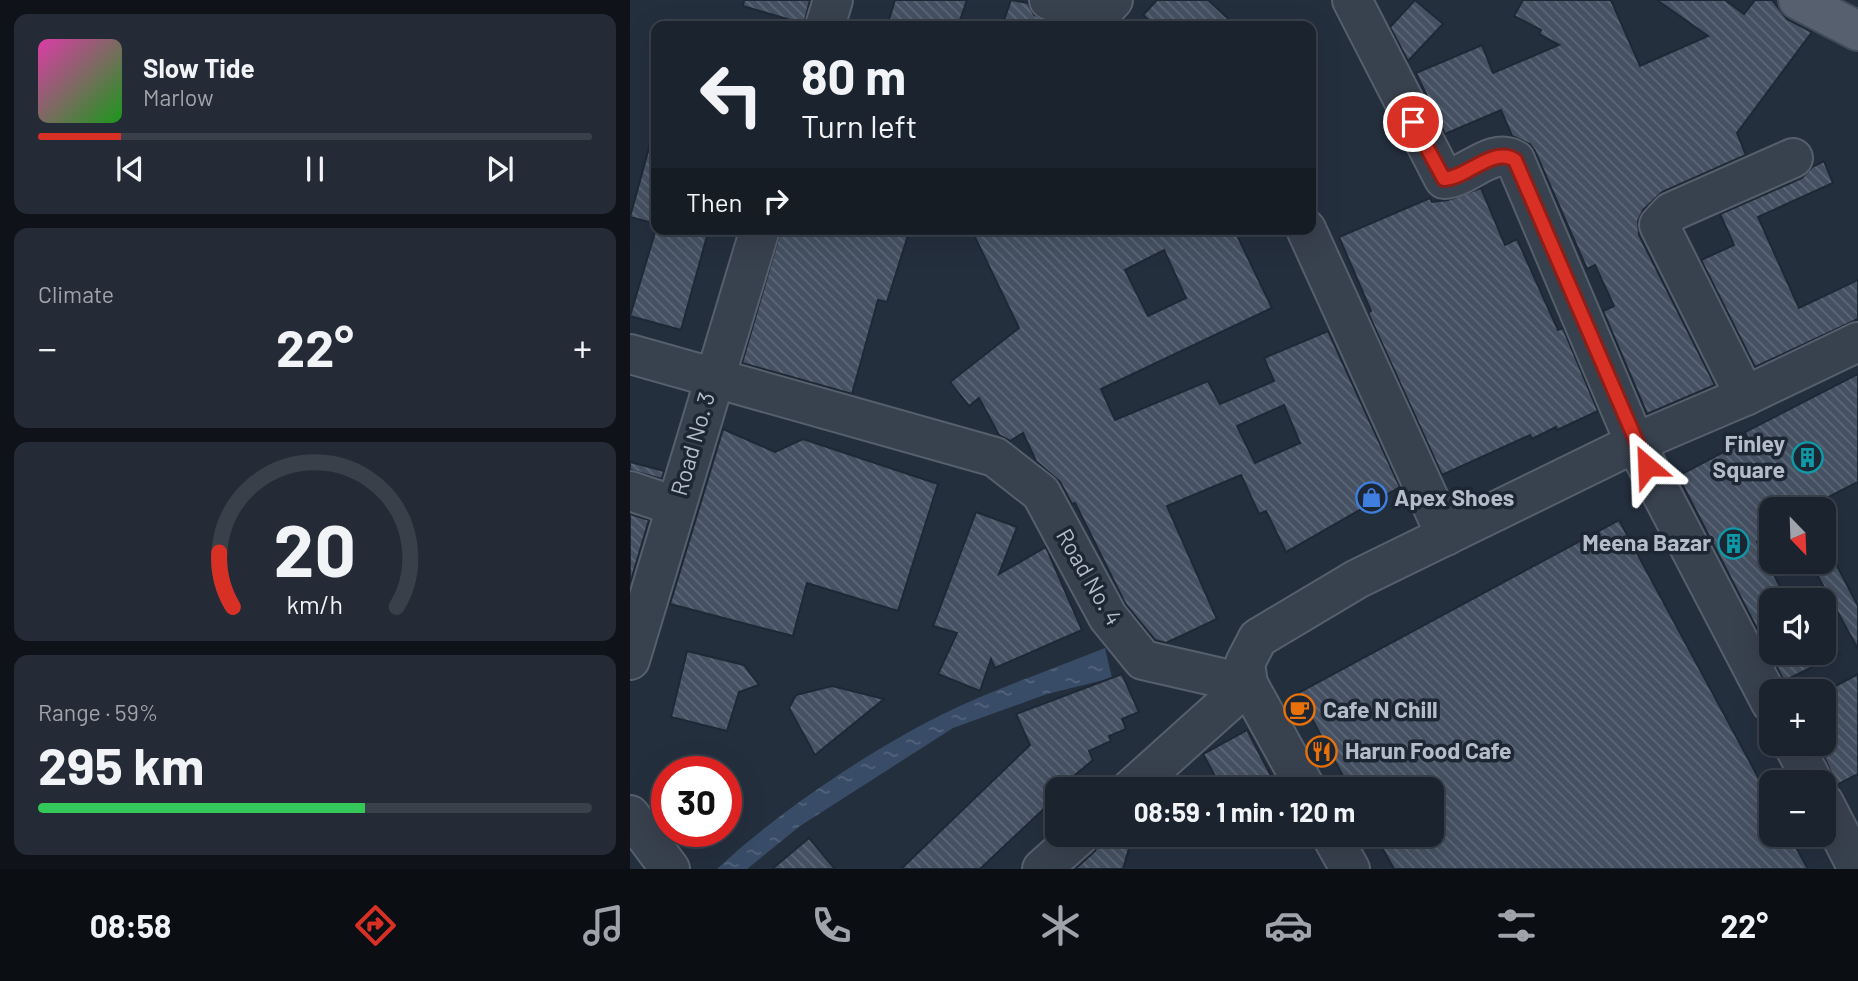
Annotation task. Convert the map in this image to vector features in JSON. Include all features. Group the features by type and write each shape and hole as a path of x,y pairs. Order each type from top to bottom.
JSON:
{"main road":[{"path":"1798,0 1858,31"}],"street":[{"path":"827,21 833,0"},
{"path":"1049,0 1099,15 1113,0"},
{"path":"1352,0 1444,179 1452,178 1497,156 1507,155 1515,160 1635,443 1759,680"},
{"path":"1745,396 1659,225 1671,212 1793,158"},
{"name":"Road No. 3","path":"630,660 712,379 758,235"},
{"path":"1309,235 1446,536"},
{"path":"1299,777 1248,684 1245,663 1258,638 1357,579 1635,443 1745,396 1858,342"},
{"path":"630,354 712,379"},
{"name":"Road No. 4","path":"712,379 995,457 1041,493 1108,617 1143,660 1248,684"},
{"path":"630,491 675,506"},
{"path":"1144,777 1248,684"},
{"path":"630,815 668,867"},
{"path":"1836,826 1858,869"},
{"path":"1042,869 1067,847"},
{"path":"1338,847 1350,869"}],"water":[{"path":"1105,648 1112,678 1047,694 953,728 800,826 747,869 717,869 766,827 854,765 941,715"}],"building":[{"path":"744,0 810,0 805,21 794,21 743,6"},
{"path":"895,0 967,0 960,21 889,21"},
{"path":"1011,0 1028,3 1034,15 1048,21 1004,21"},
{"path":"1157,0 1208,0 1231,21 1150,21 1143,15"},
{"path":"1415,0 1443,24 1408,61 1390,27"},
{"path":"1523,0 1611,0 1640,66 1708,36 1657,0 1725,0 1744,14 1755,0 1772,0 1787,19 1812,32 1737,133 1746,155 1662,192 1643,210 1638,221 1639,235 1715,385 1647,414 1603,311 1614,306 1595,265 1587,269 1535,151 1530,144 1512,136 1501,110 1445,134 1416,73 1482,45 1493,73 1559,45 1539,34 1541,30 1514,16"},
{"path":"650,144 651,144 651,223 630,217"},
{"path":"1824,161 1833,183 1758,217 1799,308 1858,280 1858,319 1755,367 1701,260 1734,245 1720,214 1802,178 1812,167"},
{"path":"1481,188 1505,245 1517,239 1558,330 1563,328 1598,411 1532,439 1530,435 1442,475 1368,313 1371,311 1339,237 1430,198 1432,202 1448,200"},
{"path":"654,235 707,235 681,330 630,316"},
{"path":"779,235 908,235 887,302 878,300 852,394 742,363"},
{"path":"974,235 1237,235 1272,308 1101,389 1115,420 1208,381 1220,404 1274,381 1264,358 1328,331 1400,487 1286,552 1266,511 1259,514 1241,475 1167,506 1217,619 1166,643 1155,640 1126,605 1075,503 1072,504 1060,482 1036,461 1023,433 1010,441 999,435 979,398 969,406 950,382 1019,328","holes":["1164,250 1186,298 1148,316 1125,270","1284,405 1300,443 1255,463 1237,426"]},
{"path":"1858,374 1858,482 1829,497 1759,497 1759,574 1774,574 1781,588 1759,588 1759,633 1678,476 1748,439 1745,432"},
{"path":"723,429 775,452 803,439 938,484 898,611 807,583 793,636 670,604"},
{"path":"630,462 664,471 662,479 630,470"},
{"path":"976,512 1017,527 999,574 1046,547 1082,630 995,668 991,659 980,691 938,674 957,633 933,626"},
{"path":"630,514 649,520 630,584"},
{"path":"1619,520 1759,779 1759,847 1796,847 1808,869 1394,869 1382,847 1444,847 1444,777 1344,777 1298,693"},
{"path":"1836,564 1858,606 1858,649 1836,609 1836,588 1824,588 1817,574 1836,574"},
{"path":"687,651 744,665 759,685 739,692 727,731 671,717"},
{"path":"1776,665 1817,665 1788,679 1783,679"},
{"path":"1122,674 1139,712 1122,719 1126,729 1109,736 1111,741 1089,751 1093,760 1073,777 1045,777 1045,808 980,869 901,869 1030,745 1016,714"},
{"path":"1858,674 1858,774 1837,785 1836,770 1830,770 1824,756 1836,756 1836,686"},
{"path":"832,686 884,699 815,755 789,708 796,695"},
{"path":"1247,730 1272,777 1215,777 1203,754"},
{"path":"809,838 835,869 772,869"},
{"path":"1096,847 1129,847 1123,869 1075,869"}],"place":[{"name":"Finley Square","path":"1808,457"},
{"name":"Apex Shoes","path":"1371,498"},
{"name":"Meena Bazar","path":"1734,543"},
{"name":"Cafe N Chill","path":"1300,710"},
{"name":"Harun Food Cafe","path":"1322,751"}],"route":[{"path":"1413,122 1437,171 1444,179 1452,178 1497,156 1507,155 1515,160 1647,466"}]}
